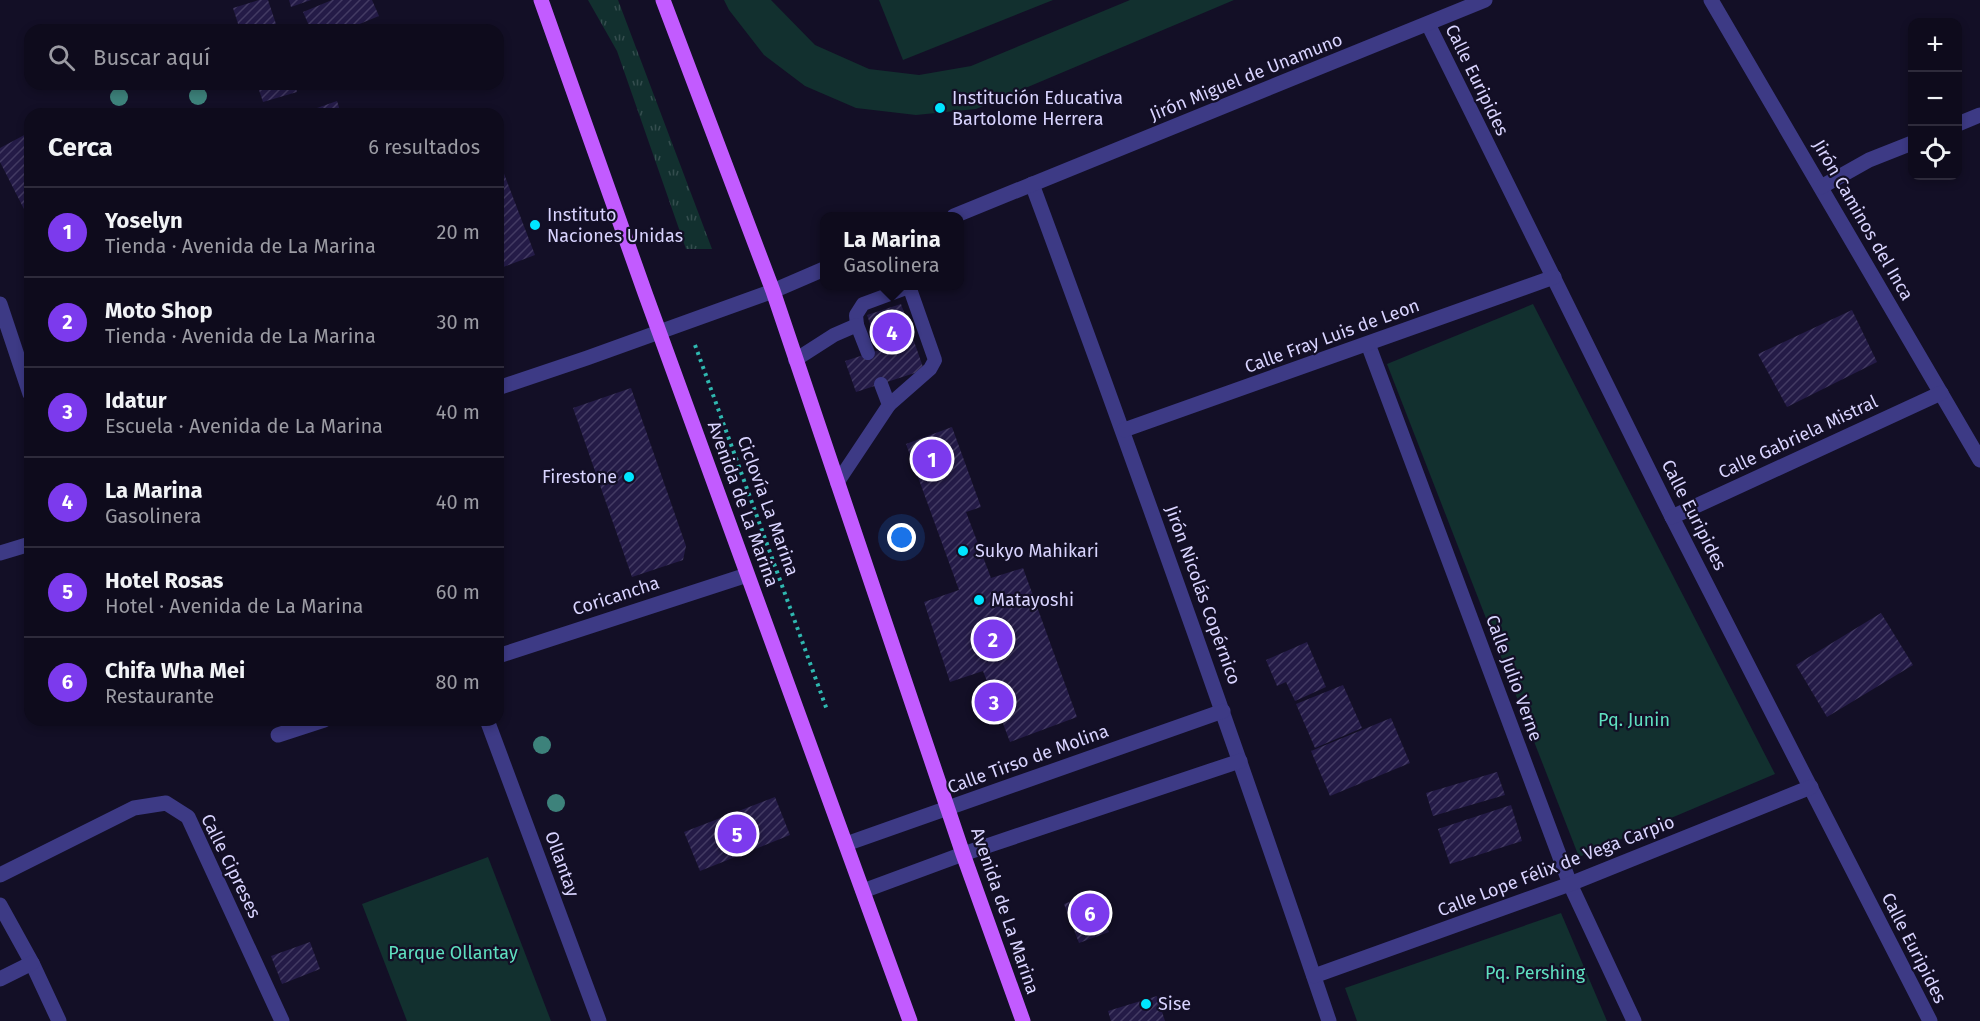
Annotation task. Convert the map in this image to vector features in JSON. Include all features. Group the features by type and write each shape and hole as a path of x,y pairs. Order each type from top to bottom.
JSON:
{"main road":[{"name":"Avenida de La Marina","path":"541,0 910,1021"},
{"name":"Avenida de La Marina","path":"663,0 773,291 963,854 1023,1021"}],"street":[{"name":"Jirón Miguel de Unamuno","path":"964,212 1485,0"},
{"name":"Jirón Caminos del Inca","path":"1711,0 1980,460"},
{"name":"Calle Euripides","path":"1428,24 1672,517 1930,1021"},
{"path":"1962,122 1980,115"},
{"path":"1821,187 1869,160 1908,145"},
{"name":"Jirón Nicolás Copérnico","path":"1032,184 1124,430 1329,1021"},
{"path":"504,386 773,291 820,271"},
{"name":"Calle Fray Luis de Leon","path":"1124,430 1554,277"},
{"path":"0,304 24,376"},
{"name":"Calle Julio Verne","path":"1368,344 1570,884 1634,1021"},
{"name":"Calle Gabriela Mistral","path":"1672,517 1941,393"},
{"path":"0,553 24,546"},
{"name":"Coricancha","path":"504,654 747,575"},
{"name":"Calle Tirso de Molina","path":"846,844 1223,711"},
{"path":"278,735 306,726"},
{"name":"Ollantay","path":"489,726 599,1021"},
{"path":"863,891 963,854 1240,761"},
{"name":"Calle Lope Félix de Vega Carpio","path":"1314,976 1570,884 1810,787"},
{"name":"Calle Cipreses","path":"0,874 134,808 166,803 188,817 282,1021"},
{"path":"0,905 32,963 59,1021"},
{"path":"0,979 32,963"}],"lane":[{"path":"868,353 857,325 856,315 862,304 899,290"},
{"path":"837,483 889,405 930,369 935,360 910,290"},
{"path":"795,360 857,325"},
{"path":"880,384 889,405"}],"path":[{"name":"Ciclovía La Marina","path":"686,321 828,712"}],"green space":[{"path":"588,0 618,0 712,249 686,249 617,51"},
{"path":"724,0 771,0 815,45 869,69 919,75 971,66 1130,0 1234,0 976,109 916,115 856,108 805,86 764,55 729,10"},
{"path":"879,0 1053,0 903,60"},
{"name":"Pq. Junin","path":"1533,304 1775,774 1579,857 1387,364"},
{"name":"Parque Ollantay","path":"488,857 551,1021 407,1021 362,904"},
{"name":"Pq. Pershing","path":"1561,913 1607,1021 1357,1021 1345,988"}],"building":[{"path":"259,0 268,0 276,24 238,24 233,8"},
{"path":"289,0 311,0 291,7"},
{"path":"332,0 372,0 379,16 360,24 308,24 303,12"},
{"path":"259,90 296,90 297,92 263,102"},
{"path":"337,101 339,108 317,108"},
{"path":"24,135 24,209 0,162 0,148"},
{"path":"504,174 535,255 504,267"},
{"path":"901,304 924,370 856,392 845,361 879,350 867,315"},
{"path":"1852,310 1877,362 1787,407 1758,354"},
{"name":"Firestone","path":"631,388 686,546 683,560 632,577 573,408"},
{"path":"952,427 981,507 966,512 991,578 1023,568 1077,717 1010,742 983,671 950,682 924,602 959,590 906,444"},
{"path":"1881,613 1913,665 1827,717 1796,665"},
{"path":"1307,642 1326,687 1295,701 1286,682 1277,686 1266,660"},
{"path":"1343,685 1362,728 1315,748 1296,704"},
{"path":"1391,718 1410,763 1330,796 1311,751"},
{"path":"1497,772 1505,795 1433,816 1426,793"},
{"path":"775,797 790,835 700,871 684,832"},
{"path":"1511,805 1522,841 1450,864 1438,829"},
{"path":"1094,892 1109,932 1079,943 1064,904"},
{"path":"310,942 320,969 282,984 271,956"},
{"name":"Sise","path":"1157,996 1165,1021 1111,1021 1108,1011"}],"place":[{"name":"Institución Educativa Bartolome Herrera","path":"940,108"},
{"name":"Instituto Naciones Unidas","path":"535,225"},
{"name":"La Marina","path":"892,332"},
{"name":"Yoselyn","path":"932,459"},
{"name":"Firestone","path":"629,477"},
{"name":"Sukyo Mahikari","path":"963,551"},
{"name":"Matayoshi","path":"979,600"},
{"name":"Moto Shop","path":"993,639"},
{"name":"Idatur","path":"994,702"},
{"name":"Hotel Rosas","path":"737,834"},
{"name":"Chifa Wha Mei","path":"1090,913"},
{"name":"Sise","path":"1146,1004"}]}
